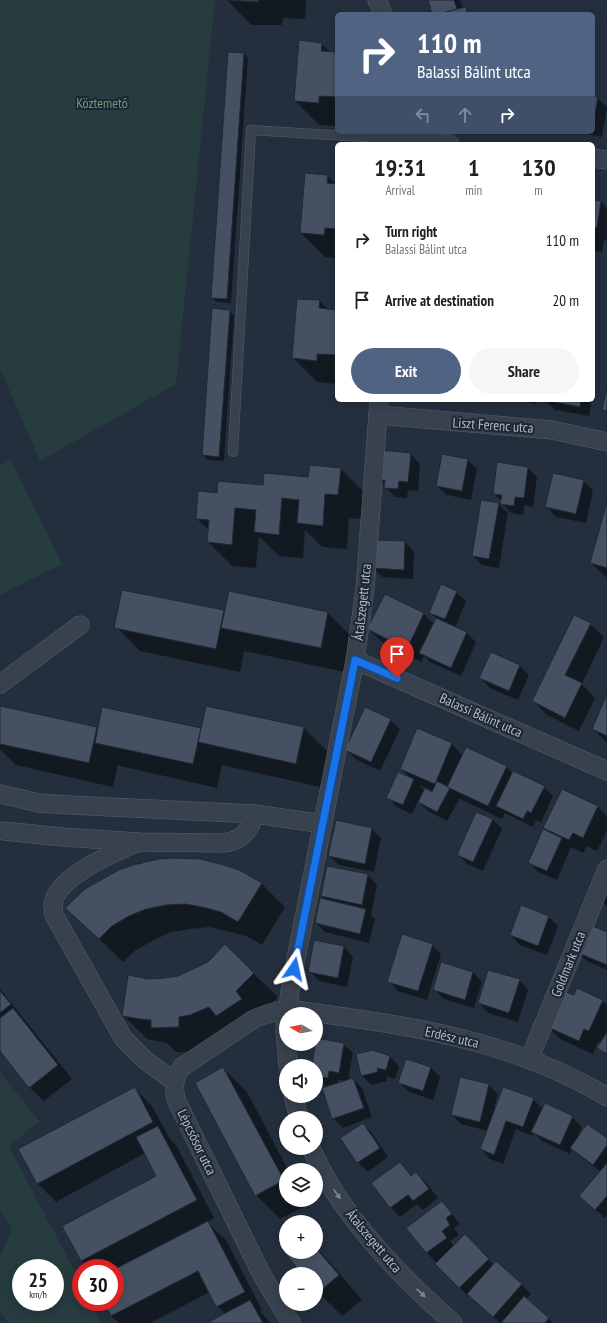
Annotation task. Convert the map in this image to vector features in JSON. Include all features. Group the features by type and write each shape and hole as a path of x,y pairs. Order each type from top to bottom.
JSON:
{"street":[{"path":"377,0 382,12"},
{"path":"396,138 432,142"},
{"path":"595,158 607,160"},
{"name":"Liszt Ferenc utca","path":"378,408 552,430 607,442"},
{"name":"Átalszegett utca","path":"288,1007 291,984 355,660 365,589 378,408"},
{"path":"0,684 80,625"},
{"name":"Balassi Bálint utca","path":"355,660 607,770"},
{"path":"0,794 39,802 69,805 256,814 323,824"},
{"path":"4,831 62,837 139,842 224,843 235,841 242,837 252,824 256,814"},
{"path":"139,842 106,856 84,869 68,882 60,891 53,904 54,915 123,1038 146,1061 174,1081 182,1067 254,1019 266,1014 279,1015"},
{"name":"Goldmark utca","path":"529,1060 607,869"},
{"name":"Erdész utca","path":"323,1019 442,1033 493,1047 549,1067 607,1097"},
{"name":"Lépcsősor utca","path":"174,1081 174,1090 180,1109 262,1275 291,1323"},
{"name":"Átalszegett utca","path":"314,1155 333,1189 365,1234 392,1266 453,1323"}],"lane":[{"path":"233,452 251,130 396,138"}],"green space":[{"name":"Köztemető","path":"0,0 215,0 176,384 40,461 0,369"},
{"path":"11,460 62,564 0,595 0,465"},
{"path":"0,1072 39,1121 9,1147 72,1266 72,1311 96,1311 102,1323 8,1323 0,1312 0,1257 12,1229 0,1211"}],"building":[{"path":"226,0 259,0 258,2"},
{"path":"428,0 454,0 457,9 446,12 431,12"},
{"path":"466,7 467,12 446,12"},
{"path":"299,40 322,43 321,51 335,52 335,97 319,96 319,103 294,101"},
{"path":"228,52 244,53 227,299 211,298"},
{"path":"595,96 598,97 595,114"},
{"path":"305,173 328,175 327,183 335,184 335,229 325,228 324,235 300,233"},
{"path":"595,200 601,201 597,228 595,228"},
{"path":"297,299 320,300 319,308 335,310 335,355 317,354 317,361 292,358"},
{"path":"212,308 230,310 219,457 202,455"},
{"path":"607,386 607,411 602,410"},
{"path":"554,402 581,402 580,407"},
{"path":"380,450 411,453 408,482 399,481 398,489 384,488 385,480 377,479"},
{"path":"442,454 468,459 462,491 436,486"},
{"path":"497,462 528,467 524,498 515,497 514,506 500,504 502,495 493,494"},
{"path":"310,465 341,468 338,495 325,494 323,526 297,523 299,500 282,498 279,535 254,532 256,510 235,508 232,545 207,542 209,520 196,519 198,491 217,493 218,481 263,485 264,473 308,477"},
{"path":"553,473 584,480 576,514 545,507"},
{"path":"481,500 499,503 489,559 472,556"},
{"path":"607,502 607,568 590,563"},
{"path":"374,540 405,541 404,570 372,568"},
{"path":"441,584 457,591 445,619 429,613"},
{"path":"122,590 224,610 216,649 114,628"},
{"path":"229,591 328,612 321,648 221,628"},
{"path":"385,594 424,613 407,649 367,629"},
{"path":"574,615 591,623 565,675 582,683 565,718 532,701"},
{"path":"436,618 467,632 451,668 419,653"},
{"path":"491,652 520,665 509,691 479,678"},
{"path":"607,694 607,736 592,729"},
{"path":"0,706 97,727 89,763 0,744"},
{"path":"206,706 304,727 296,764 198,742"},
{"path":"102,707 201,728 193,764 95,743"},
{"path":"365,707 391,719 371,762 345,750"},
{"path":"417,728 452,743 435,784 400,769"},
{"path":"466,747 507,766 488,806 447,787"},
{"path":"513,771 545,786 531,813 527,811 523,819 496,806"},
{"path":"398,772 414,779 403,805 386,798"},
{"path":"437,781 450,788 437,812 418,802 425,788 432,792"},
{"path":"562,789 598,806 583,838 573,833 569,840 543,828"},
{"path":"476,812 493,819 473,862 457,855"},
{"path":"336,820 372,828 365,864 328,856"},
{"path":"543,829 562,838 547,871 528,863"},
{"path":"159,859 200,859 224,865 239,870 262,883 238,922 221,912 202,907 185,904 166,905 146,909 129,916 112,926 99,939 65,908 85,889 119,870"},
{"path":"327,866 368,874 362,905 321,896"},
{"path":"320,898 366,909 360,934 315,923"},
{"path":"521,905 549,916 538,946 510,935"},
{"path":"588,924 607,932 607,965 576,952"},
{"path":"402,934 433,944 418,991 387,982"},
{"path":"314,940 344,946 338,978 308,972"},
{"path":"225,944 254,973 236,991 242,999 216,1016 209,1007 190,1015 179,1017 179,1027 151,1028 151,1020 122,1016 128,975 148,979 178,976 208,962"},
{"path":"441,962 473,972 465,1000 433,990"},
{"path":"488,970 520,979 509,1013 478,1003"},
{"path":"577,988 603,1000 589,1031 584,1029 579,1041 545,1026 561,990 574,995"},
{"path":"0,991 11,1004 0,1013"},
{"path":"13,1008 58,1065 29,1088 0,1051 0,1018"},
{"path":"607,1032 607,1054 597,1048"},
{"path":"323,1039 344,1043 339,1073 329,1071 328,1078 323,1078 323,1059 313,1059 314,1051 323,1051"},
{"path":"373,1050 390,1056 386,1070 377,1068 378,1072 361,1076 356,1054"},
{"path":"406,1059 431,1067 423,1091 398,1083"},
{"path":"223,1067 279,1171 279,1183 255,1196 195,1083"},
{"path":"460,1077 489,1084 480,1122 451,1115"},
{"path":"353,1078 364,1108 332,1119 323,1088"},
{"path":"135,1087 153,1122 37,1184 18,1149"},
{"path":"503,1087 534,1098 523,1127 506,1121 494,1155 480,1149"},
{"path":"545,1103 573,1116 560,1145 531,1132"},
{"path":"363,1123 380,1148 357,1163 340,1138"},
{"path":"587,1124 607,1138 607,1145 593,1165 570,1148"},
{"path":"158,1126 197,1200 85,1259 80,1259 62,1226 156,1176 136,1137"},
{"path":"400,1162 411,1176 416,1172 429,1189 413,1201 408,1195 390,1208 371,1183"},
{"path":"607,1163 607,1196 595,1210 579,1196"},
{"path":"442,1201 452,1214 446,1218 450,1225 442,1231 447,1238 426,1253 406,1228"},
{"path":"208,1221 245,1292 216,1307 198,1271 124,1309 124,1264"},
{"path":"465,1234 489,1259 459,1288 435,1264"},
{"path":"323,1256 339,1275 323,1289 323,1267 296,1267 290,1259 323,1259"},
{"path":"496,1261 522,1284 493,1317 467,1294"},
{"path":"524,1296 549,1318 545,1323 501,1323"},
{"path":"250,1300 263,1323 207,1323"},
{"path":"108,1311 121,1311 111,1316"}],"route":[{"path":"294,969 355,660 397,678"}]}
